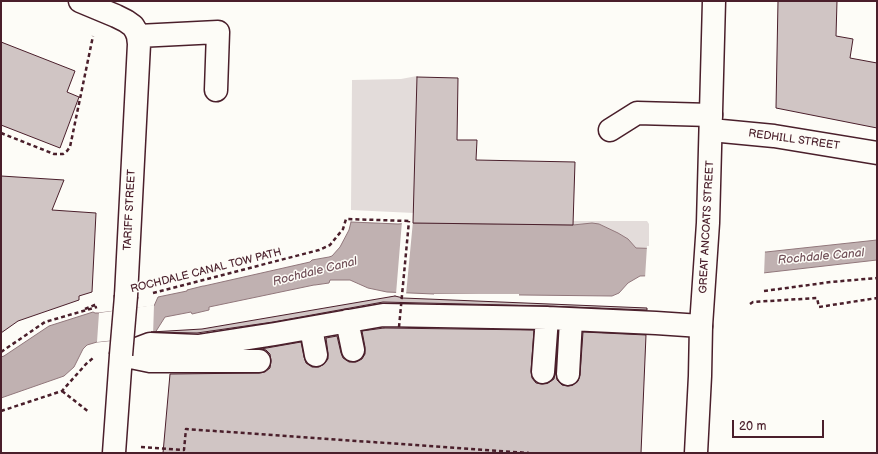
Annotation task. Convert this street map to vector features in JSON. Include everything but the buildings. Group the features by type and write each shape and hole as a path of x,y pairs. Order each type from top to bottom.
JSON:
{"main road":[{"name":"GREAT ANCOATS STREET","path":"696,453 701,326 708,223 714,1"},
{"path":"89,5 126,21 133,26 138,36 218,32 216,90"},
{"name":"TARIFF STREET","path":"114,450 121,355 136,295 138,36"},
{"name":"REDHILL STREET","path":"610,130 637,113 711,122 774,136 877,153"},
{"path":"121,355 150,344 198,346 383,315 547,318 701,326"},
{"path":"543,372 547,318"},
{"path":"568,374 571,320"},
{"path":"347,321 353,350"},
{"path":"311,328 316,355"},
{"path":"121,355 150,361 259,361"}],"path":[{"path":"1,134 54,154 62,154 70,147 89,5"},
{"name":"ROCHDALE CANAL TOW PATH","path":"136,295 318,250 330,245 343,229 346,219 409,221 399,327"},
{"path":"764,291 831,282 877,278"},
{"path":"750,304 753,302 817,298 818,307 877,298"},
{"path":"1,352 45,322 104,306"},
{"path":"114,450 184,450 186,429 529,453"}],"shaded area":[{"path":"417,76 414,213 351,210 352,80 401,79"},
{"path":"573,221 647,221 649,224 649,248 636,248 618,233 599,224 573,225"}],"water":[{"name":"Rochdale Canal","path":"351,222 398,224 573,225 592,223 599,224 618,233 628,239 636,248 766,252 877,240 877,260 763,273 640,276 628,283 619,293 612,296 387,292 368,288 350,280 330,280 329,283 209,307 209,310 192,314 191,312 165,317 153,336 97,342 87,345 83,349 74,367 64,376 1,398 1,357 49,326 93,312 99,313 154,306 158,297 332,256 340,247 349,230"}],"pier":[{"path":"402,221 413,221 406,295 396,294"},
{"path":"647,246 765,250 764,275 645,278"},
{"path":"434,294 519,294 519,296 434,296"},
{"path":"154,305 153,336 97,342 99,313"}]}
